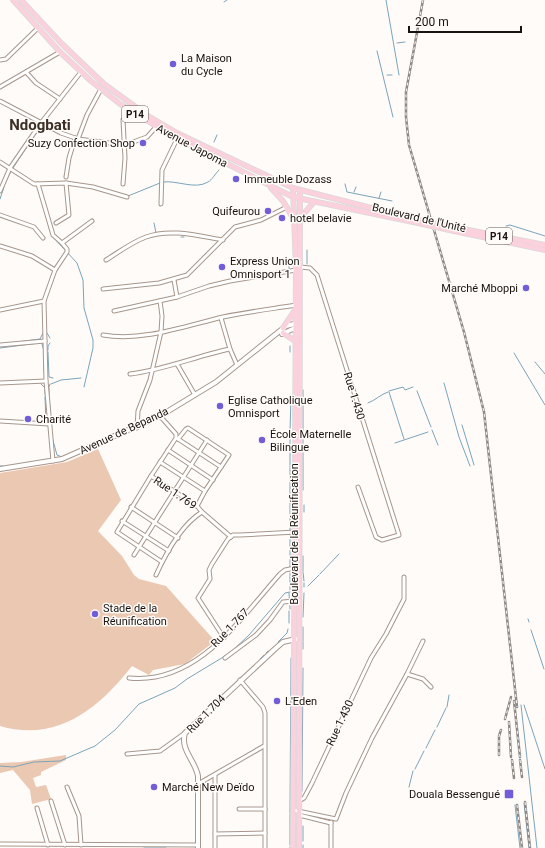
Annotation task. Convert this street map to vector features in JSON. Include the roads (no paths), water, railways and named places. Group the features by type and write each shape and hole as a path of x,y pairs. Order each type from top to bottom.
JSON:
{"main road":[{"name":"Avenue Japoma","path":"13,0 58,50 81,72 101,89 156,127 177,139 232,164 293,188"},
{"name":"Avenue Japoma","path":"22,0 62,44 104,84 148,116 267,184 293,197"},
{"path":"26,15 31,10"},
{"path":"58,50 62,44"},
{"path":"267,184 287,207 295,221"},
{"name":"Boulevard de l'Unité","path":"293,188 418,221 545,250"},
{"name":"Boulevard de la Réunification","path":"293,188 298,269 296,307 298,325 295,341 293,568 293,848"},
{"path":"299,848 300,640 298,269 300,190"},
{"name":"Boulevard de l'Unité","path":"293,197 418,221"},
{"path":"300,218 314,202"},
{"name":"Boulevard de l'Unité","path":"453,229 545,245"},
{"path":"295,341 283,331 296,307"},
{"name":"Avenue de Bepanda","path":"0,469 53,461 137,428 195,396 238,366 274,336 298,325"},
{"path":"294,639 300,640"},
{"name":"Rue 1.704","path":"198,846 197,770 184,749 183,740 185,733 280,644 294,639"}],"street":[{"path":"0,60 6,59 38,28"},
{"path":"0,87 26,72 58,50"},
{"path":"26,72 36,83 60,98"},
{"path":"0,191 10,168 41,123 81,72"},
{"path":"66,177 69,158 89,110 101,89"},
{"path":"0,101 41,123 77,138 125,145 147,137 156,127"},
{"path":"123,120 125,145 123,184"},
{"path":"161,204 162,170 177,139"},
{"path":"0,162 34,184 66,183 93,187 127,197"},
{"path":"56,223 69,216 66,183"},
{"path":"38,184 53,235 68,251 55,270 44,301 46,381 53,461"},
{"path":"103,289 174,280 191,273 238,226 256,222 287,207"},
{"path":"0,214 34,227 43,238"},
{"path":"62,243 92,220"},
{"path":"106,260 136,242 157,234 183,234 223,240"},
{"path":"0,246 32,256 55,270"},
{"name":"Rue 1.430","path":"298,269 310,268 317,275 399,535 382,540 376,537 358,487"},
{"path":"114,311 177,297 216,284 263,274 298,269"},
{"path":"174,280 177,297"},
{"path":"0,310 44,301"},
{"path":"137,428 138,411 149,384 161,332 162,316 160,301"},
{"path":"103,335 126,336 161,332 261,310 296,307"},
{"path":"221,318 230,349 238,366"},
{"path":"0,345 45,341"},
{"path":"130,374 151,372 230,349"},
{"path":"177,364 195,396"},
{"path":"0,384 46,381"},
{"path":"160,416 176,434 177,438 222,467"},
{"path":"0,421 49,424"},
{"path":"151,476 168,450 187,428 207,440 228,454 222,467 205,491 197,506"},
{"path":"134,554 207,440"},
{"path":"168,450 213,480"},
{"path":"160,462 205,491"},
{"name":"Rue 1.769","path":"139,547 117,532 122,521 151,476 197,506 231,537"},
{"path":"131,507 178,538"},
{"path":"156,575 162,562 178,538 194,517 202,512"},
{"path":"122,521 169,551"},
{"path":"224,638 198,598 210,579 209,570 212,564 231,537 240,535 299,532"},
{"path":"139,547 162,562"},
{"path":"293,568 299,568"},
{"name":"Rue 1.767","path":"129,678 147,679 183,668 204,655 224,638 280,574 293,568"},
{"name":"Rue 1.430","path":"299,802 304,798 371,658 386,634 404,599 404,577"},
{"path":"225,658 256,635 270,620 282,602 294,601"},
{"path":"293,812 336,819 346,793 372,738 423,641"},
{"path":"407,674 423,679 431,687"},
{"path":"240,680 264,710 265,848"},
{"path":"126,754 160,751 185,733"},
{"path":"198,784 264,746"},
{"path":"215,775 215,848"},
{"path":"67,787 79,816 81,845"},
{"path":"52,801 65,845"},
{"path":"37,808 48,845"},
{"path":"239,809 264,809"},
{"path":"299,813 331,823"},
{"path":"331,818 332,848"},
{"path":"215,834 265,833"},
{"path":"0,844 198,846"}],"waterway":[{"path":"386,0 399,75"},
{"path":"397,43 405,42"},
{"path":"377,51 393,117"},
{"path":"387,75 392,75"},
{"path":"214,142 217,135"},
{"path":"13,168 30,142"},
{"path":"163,182 192,185 203,184 209,181 219,170"},
{"path":"5,183 11,171"},
{"path":"128,196 160,183"},
{"path":"345,184 347,192 392,201"},
{"path":"0,199 4,187"},
{"path":"354,192 356,187"},
{"path":"379,198 381,192"},
{"path":"154,223 156,233"},
{"path":"506,226 510,225 545,236"},
{"path":"49,227 51,234"},
{"path":"53,237 77,263 83,280 84,308 93,340 93,348 84,387"},
{"path":"307,250 307,264"},
{"path":"18,342 40,339 43,333"},
{"path":"47,333 50,338"},
{"path":"0,348 39,343"},
{"path":"48,350 50,343"},
{"path":"42,344 44,351"},
{"path":"290,346 290,352"},
{"path":"48,352 49,377 53,378"},
{"path":"514,353 545,405"},
{"path":"44,356 44,371"},
{"path":"535,362 545,374"},
{"path":"51,384 61,380 81,378"},
{"path":"444,383 459,437 470,466"},
{"path":"41,384 45,388"},
{"path":"389,391 403,387 405,390 413,387"},
{"path":"49,388 49,396"},
{"path":"303,390 303,437"},
{"path":"417,391 431,427"},
{"path":"368,403 388,392"},
{"path":"389,392 404,439"},
{"path":"45,397 46,421"},
{"path":"290,432 291,397"},
{"path":"49,398 50,408"},
{"path":"462,425 474,465"},
{"path":"432,430 438,445"},
{"path":"395,443 428,432"},
{"path":"290,433 290,446"},
{"path":"52,437 57,455 62,457"},
{"path":"303,438 303,490"},
{"path":"290,447 290,452"},
{"path":"290,453 290,476"},
{"path":"290,477 290,530"},
{"path":"304,505 304,512"},
{"path":"290,534 290,567"},
{"path":"320,574 339,554"},
{"path":"303,556 303,571"},
{"path":"303,572 304,581"},
{"path":"290,573 290,590"},
{"path":"308,586 319,575"},
{"path":"231,652 249,635 285,593 290,592"},
{"path":"289,593 290,609"},
{"path":"303,617 304,593"},
{"path":"289,611 289,623"},
{"path":"303,627 303,641"},
{"path":"278,642 287,633 288,629"},
{"path":"531,630 544,669"},
{"path":"303,642 303,649"},
{"path":"260,659 264,655"},
{"path":"0,766 13,767 34,762 60,761 95,746 115,730 139,704 175,688 225,656"},
{"path":"290,813 291,658"},
{"path":"302,791 303,668"},
{"path":"447,707 449,695"},
{"path":"521,705 537,848"},
{"path":"524,705 545,769"},
{"path":"437,727 446,708"},
{"path":"426,748 435,730"},
{"path":"415,769 424,751"},
{"path":"409,787 413,771"},
{"path":"524,803 529,848"},
{"path":"515,805 520,848"},
{"path":"290,814 290,845"},
{"path":"303,826 303,841"},
{"path":"144,848 166,848"}],"railway":[{"path":"423,0 406,92 406,117 409,145 464,332 484,412 517,707"},
{"path":"505,719 511,697"},
{"path":"514,701 520,757"},
{"path":"509,722 511,757"},
{"path":"499,755 499,736 501,730"},
{"path":"512,760 514,778"},
{"path":"520,760 522,777"},
{"path":"525,802 530,848"},
{"path":"517,805 522,848"}],"place":[{"name":"La Maison du Cycle","path":"173,64"},
{"name":"Suzy Confection Shop","path":"143,143"},
{"name":"Immeuble Dozass","path":"236,179"},
{"name":"Quifeurou","path":"268,211"},
{"name":"hotel belavie","path":"282,218"},
{"name":"Express Union Omnisport 1","path":"222,267"},
{"name":"Marché Mboppi","path":"526,288"},
{"name":"Eglise Catholique Omnisport","path":"220,406"},
{"name":"Charité","path":"28,419"},
{"name":"École Maternelle Bilingue","path":"262,440"},
{"name":"Stade de la Réunification","path":"95,614"},
{"name":"L'Eden","path":"277,701"},
{"name":"Marché New Deïdo","path":"154,787"},
{"name":"Douala Bessengué","path":"509,794"}],"district":[{"name":"Ndogbati","path":"40,125"}]}
